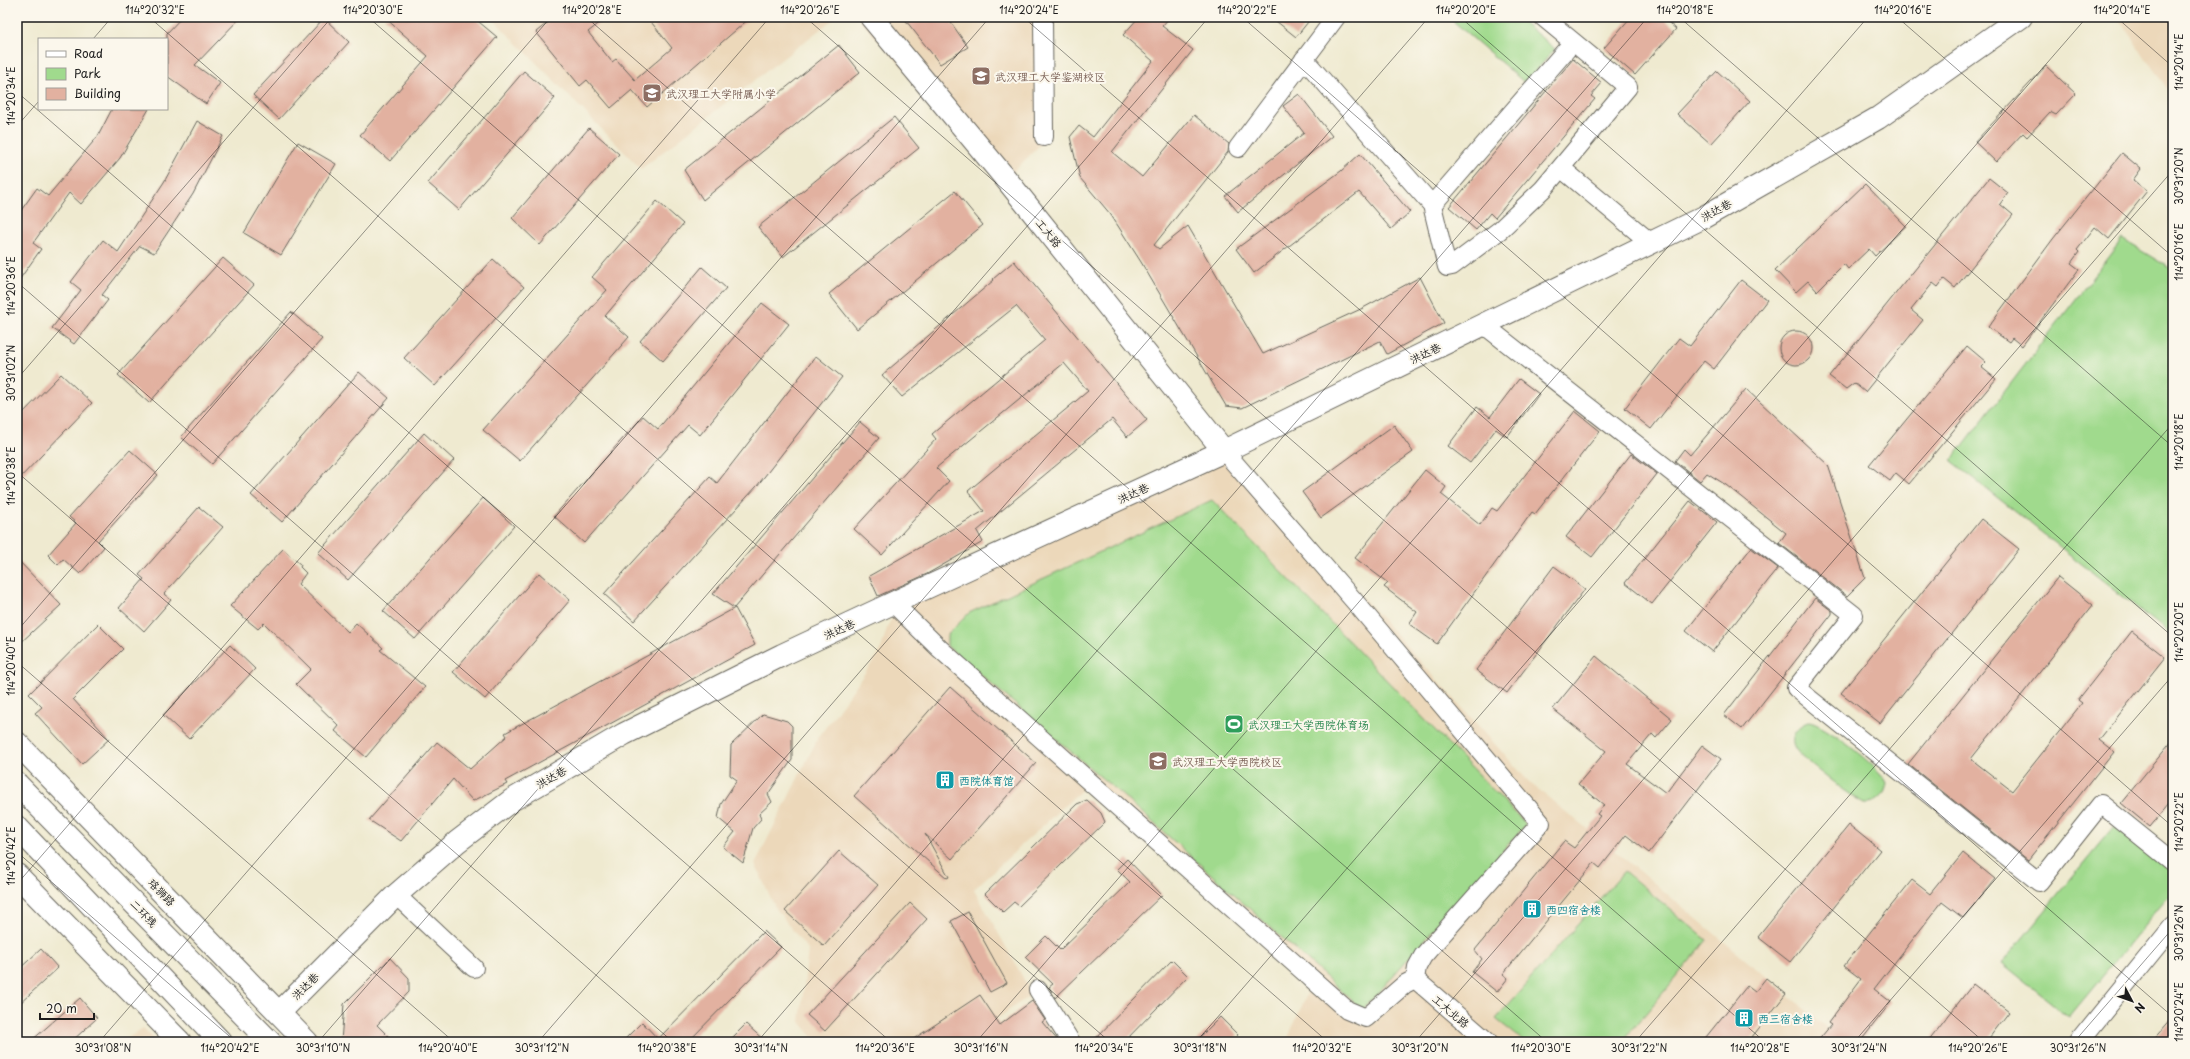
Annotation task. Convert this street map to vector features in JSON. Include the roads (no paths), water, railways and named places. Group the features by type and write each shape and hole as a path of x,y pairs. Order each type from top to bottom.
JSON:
{"main road":[{"name":"工大路","path":"872,17 1006,179 1224,451"},
{"name":"洪达巷","path":"279,1013 396,895 457,842 512,800 624,734 782,655 1224,451 1704,217 1878,118 2021,17"},
{"name":"珞狮路","path":"17,743 307,1042"},
{"name":"二环线","path":"17,784 270,1042"},
{"path":"17,827 221,1042"},
{"path":"17,876 180,1042"}],"street":[{"path":"1043,17 1044,137"},
{"path":"1238,148 1336,17"},
{"path":"1304,59 1432,205 1447,267 1452,266 1500,230 1543,189 1628,87 1543,17"},
{"path":"1432,205 1573,42"},
{"path":"1561,168 1651,243"},
{"path":"1484,325 1854,615 1796,688 2039,882 2101,804 2173,862"},
{"path":"893,603 945,653 1348,1010 1366,1018 1405,984 1415,979 1417,967 1422,956 1541,823 1356,603 1224,451"},
{"path":"396,895 474,968"},
{"path":"2079,1042 2173,926"},
{"name":"工大北路","path":"1415,979 1488,1042"},
{"path":"1038,990 1071,1042"}],"place":[{"name":"武汉理工大学鉴湖校区","path":"981,76"},
{"name":"武汉理工大学附属小学","path":"652,93"},
{"name":"武汉理工大学西院体育场","path":"1234,724"},
{"name":"武汉理工大学西院校区","path":"1158,761"},
{"name":"西院体育馆","path":"945,780"},
{"name":"西四宿舍楼","path":"1532,909"},
{"name":"西三宿舍楼","path":"1744,1018"}]}
